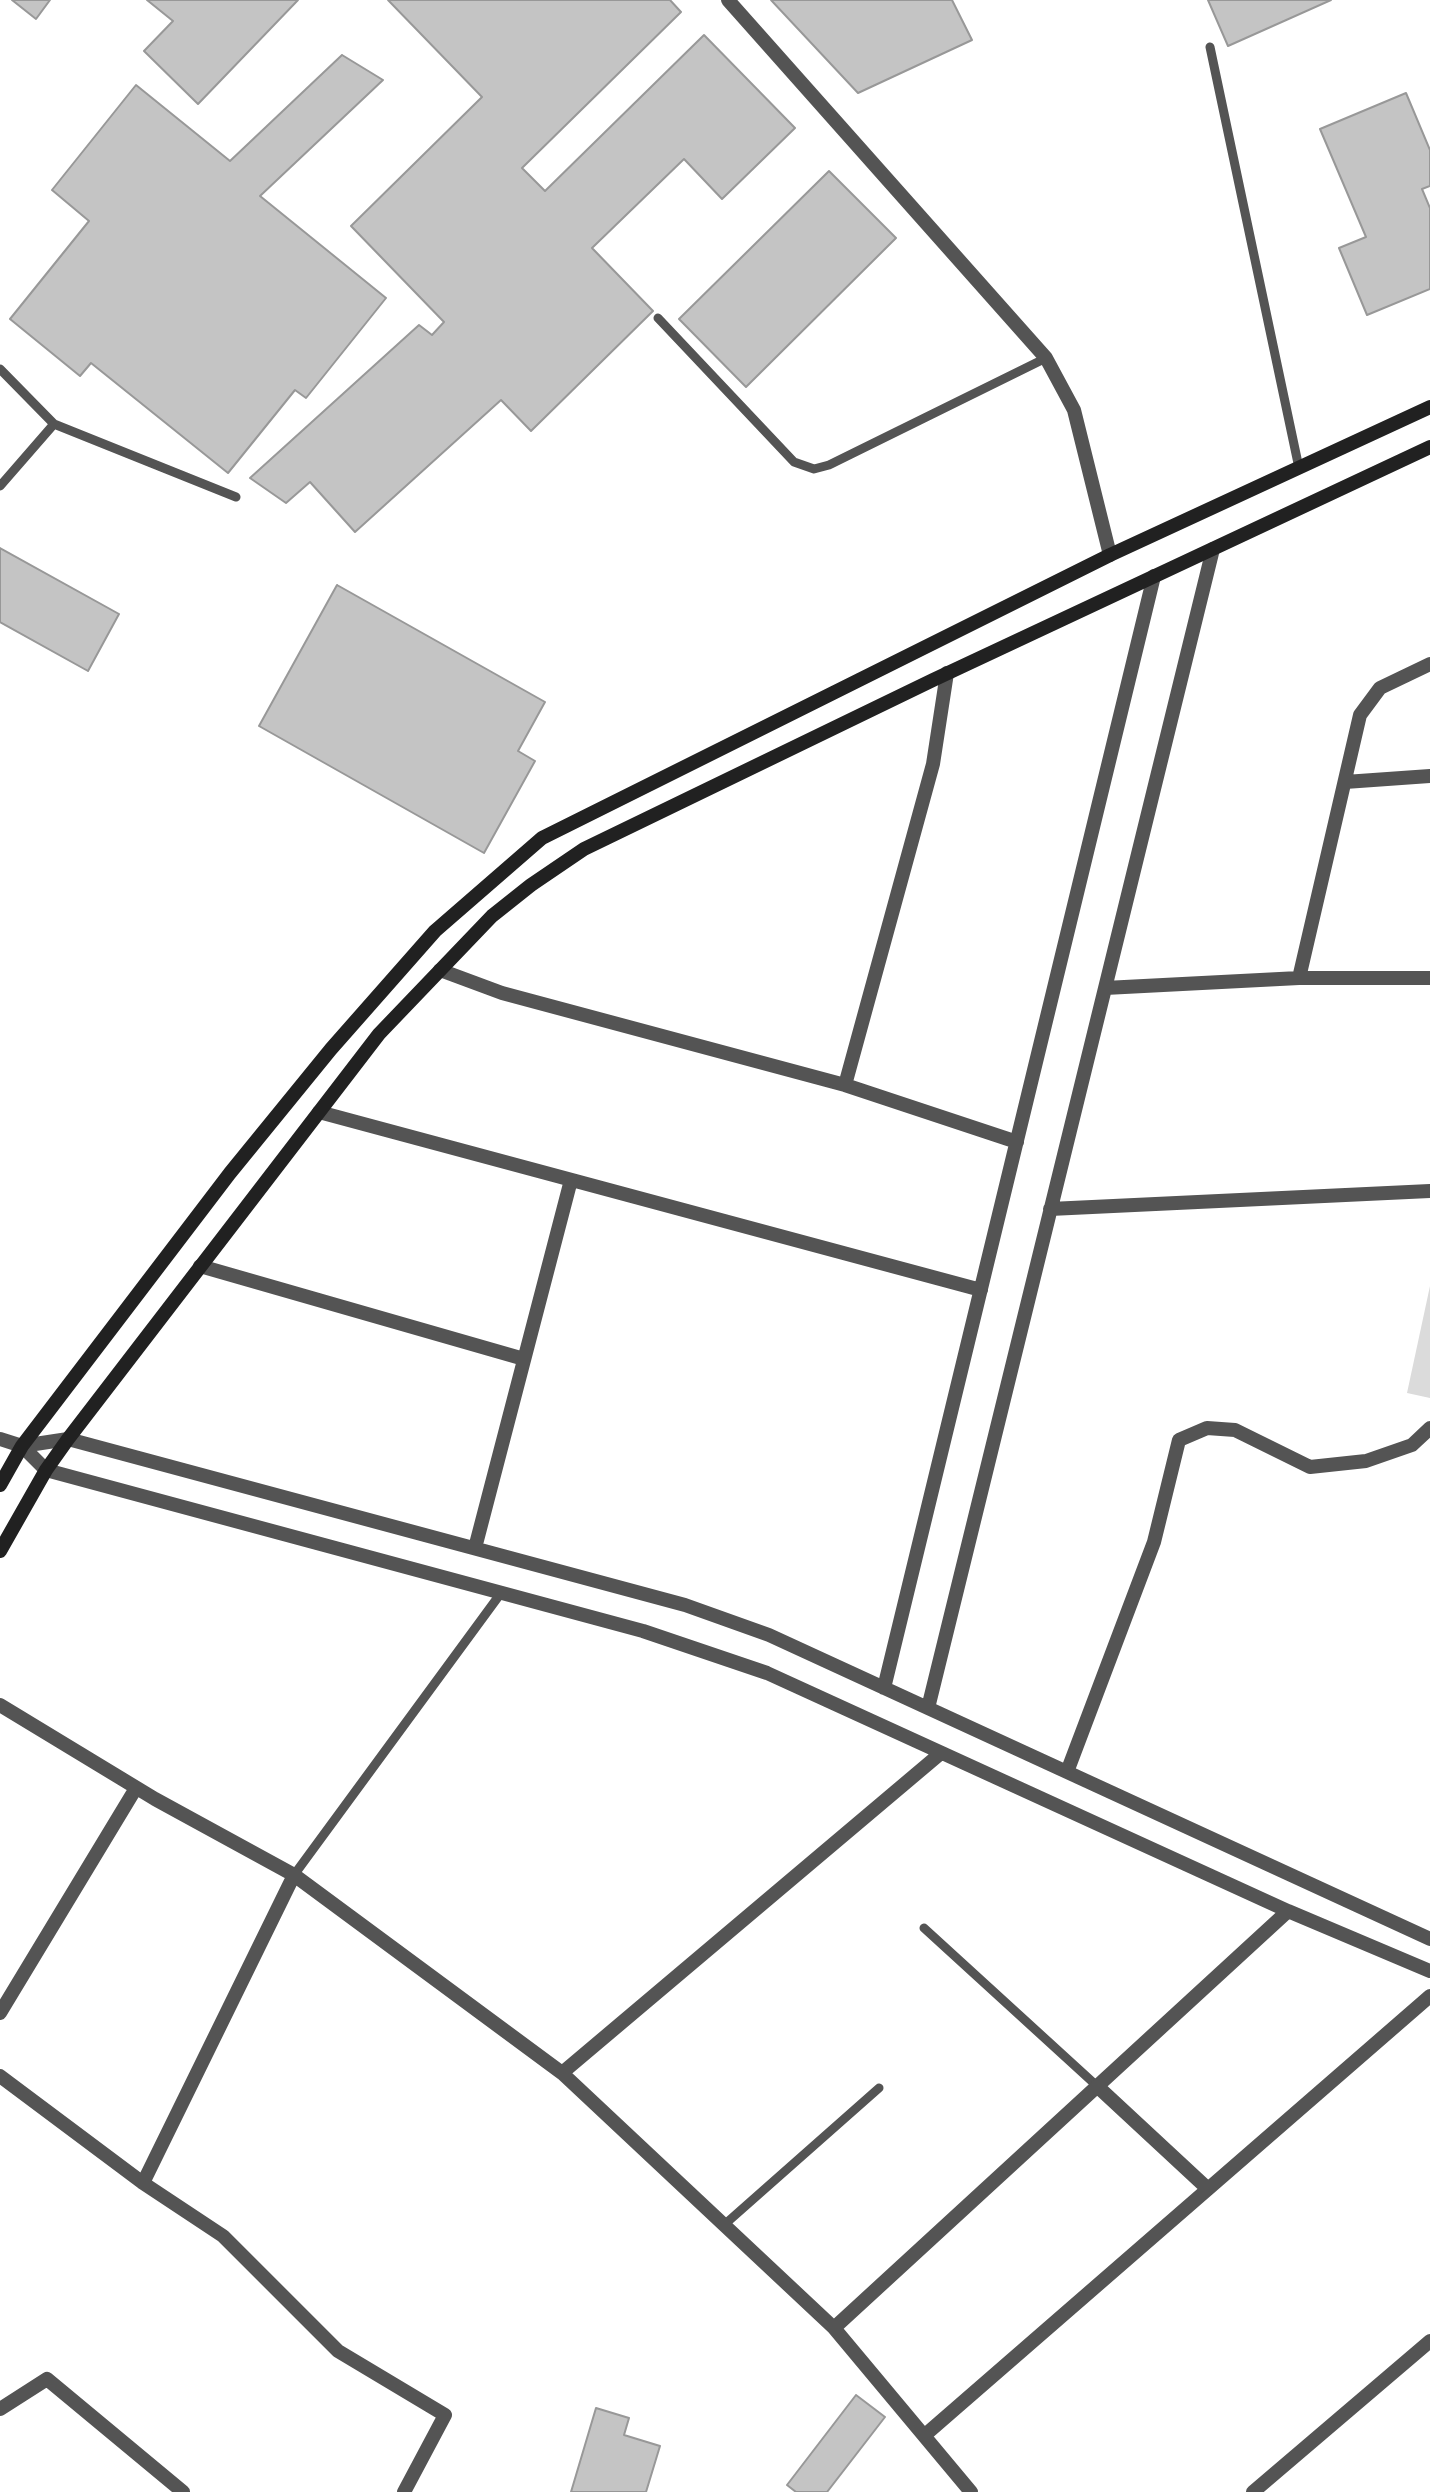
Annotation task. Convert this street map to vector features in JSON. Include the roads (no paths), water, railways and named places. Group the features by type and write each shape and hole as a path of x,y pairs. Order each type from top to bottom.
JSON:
{"street":[{"path":"728,0 1046,358 1074,410 1110,555"},
{"path":"0,1485 22,1446 230,1173 331,1049 435,931 542,838 1110,555 1430,407"},
{"path":"0,1551 46,1470 68,1439 379,1034 492,916 584,849 947,673 1430,447"},
{"path":"928,1708 1213,549"},
{"path":"884,1688 1154,576"},
{"path":"1299,978 1360,715 1380,688 1430,664"},
{"path":"845,1085 933,764 947,673"},
{"path":"1345,782 1430,776"},
{"path":"440,970 502,993 845,1085 1017,1142"},
{"path":"1105,988 1299,978 1430,978"},
{"path":"319,1112 981,1290"},
{"path":"475,1548 571,1180"},
{"path":"1050,1209 1430,1191"},
{"path":"200,1266 524,1359"},
{"path":"1067,1772 1154,1542 1179,1440 1206,1428 1235,1430 1310,1467 1366,1461 1412,1446 1430,1429"},
{"path":"0,1439 22,1446 68,1439 685,1605 769,1635 1430,1939"},
{"path":"22,1446 46,1470 642,1631 767,1673 1288,1911 1430,1971"},
{"path":"0,1705 136,1788 294,1875 562,2073 834,2328 971,2492"},
{"path":"562,2073 941,1753"},
{"path":"0,2013 136,1788"},
{"path":"143,2183 294,1875"},
{"path":"834,2328 1288,1911"},
{"path":"925,2435 1430,1996"},
{"path":"0,2076 143,2183 223,2236 338,2351 445,2415 404,2492"},
{"path":"1097,2086 1208,2189"},
{"path":"1253,2492 1430,2342"},
{"path":"0,2409 47,2379 184,2492"}],"lane":[{"path":"1210,47 1299,468"},
{"path":"658,318 794,462 814,470 830,465 1046,358"},
{"path":"0,369 54,424 236,497"},
{"path":"0,486 54,424"},
{"path":"294,1875 501,1592"},
{"path":"924,1928 1097,2086"},
{"path":"724,2225 879,2088"}]}
